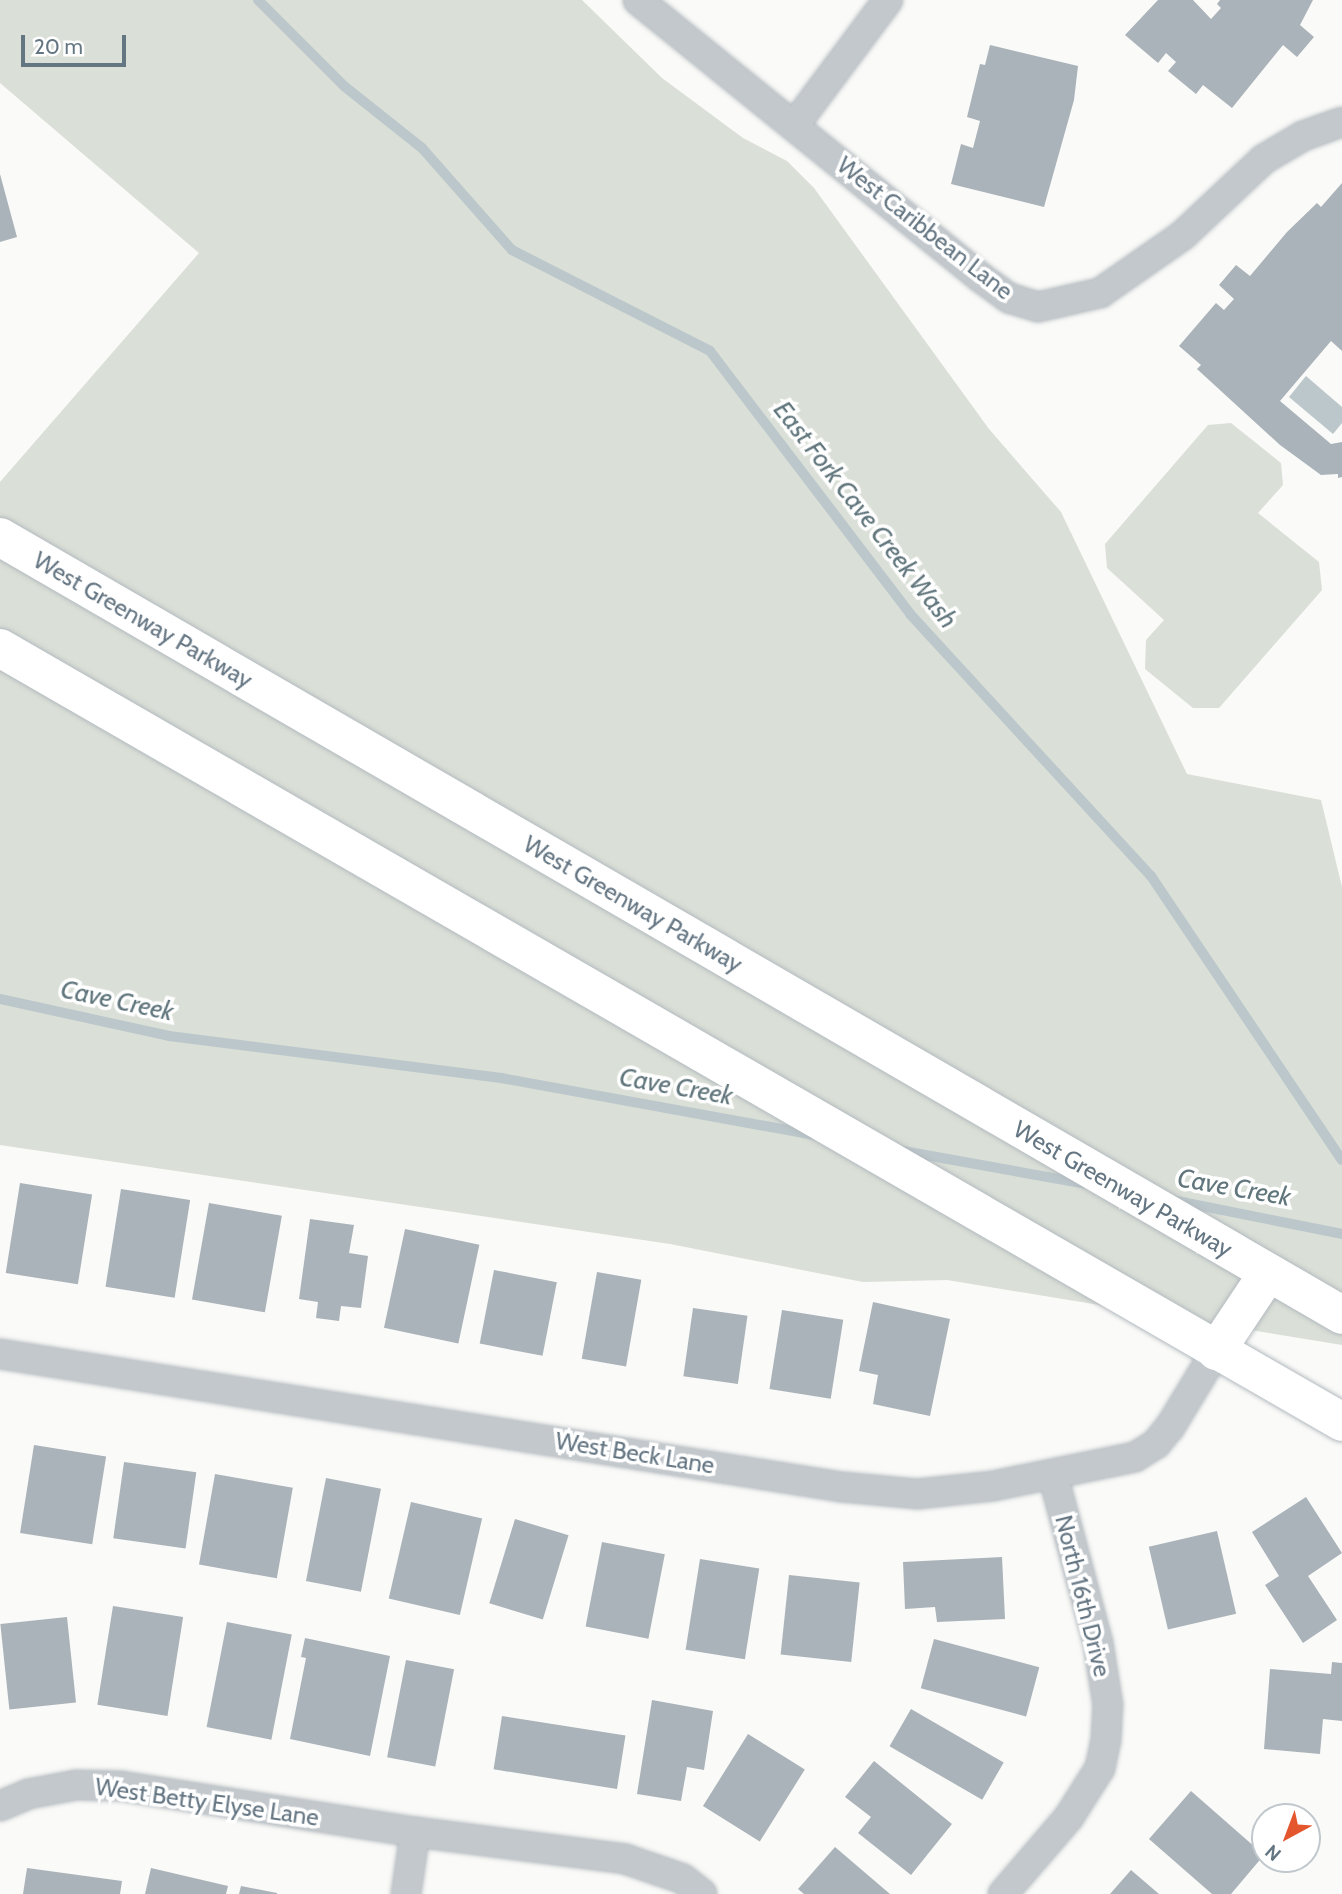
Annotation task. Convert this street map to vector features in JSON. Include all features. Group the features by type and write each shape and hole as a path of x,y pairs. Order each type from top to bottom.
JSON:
{"main road":[{"name":"West Greenway Parkway","path":"0,537 1342,1315"},
{"path":"0,648 1342,1422"},
{"path":"1216,1351 1267,1272"}],"street":[{"name":"West Caribbean Lane","path":"638,0 1009,298 1038,307 1100,293 1183,235 1264,159 1303,135 1342,121"},
{"path":"794,126 888,0"},
{"name":"West Beck Lane","path":"0,1354 842,1487 917,1494 1053,1475 1135,1457 1156,1444 1216,1351"},
{"name":"North 16th Drive","path":"1003,1894 1069,1817 1100,1768 1106,1740 1108,1705 1098,1643 1053,1475"},
{"name":"West Betty Elyse Lane","path":"0,1805 28,1794 76,1784 121,1786 415,1832 625,1859 683,1879 702,1894"},
{"path":"406,1894 415,1832"}],"shaded area":[{"path":"0,0 582,0 662,78 743,138 787,161 814,188 989,429 1061,512 1187,774 1321,800 1342,887 1342,1345 947,1280 863,1282 670,1244 0,1145 0,482 199,253 0,83"},
{"path":"1306,376 1342,407 1342,423 1333,434 1289,397"},
{"path":"1231,423 1281,463 1283,485 1258,513 1319,562 1322,590 1219,708 1193,708 1145,669 1146,640 1164,620 1107,568 1105,544 1208,425"}],"building":[{"path":"1158,0 1193,0 1211,19 1221,8 1217,4 1220,0 1313,0 1300,25 1314,37 1297,57 1283,45 1232,108 1203,85 1196,94 1168,71 1176,62 1166,53 1158,63 1125,35"},
{"path":"990,45 1078,66 1074,100 1044,207 951,184 961,144 973,148 980,121 967,117 980,64 985,65"},
{"path":"0,174 17,237 0,242"},
{"path":"1342,183 1342,351 1331,341 1280,401 1331,444 1342,442 1342,477 1338,478 1338,474 1321,475 1280,445 1197,369 1201,365 1179,346 1216,303 1224,310 1234,299 1219,285 1236,265 1250,276 1287,232 1317,203 1321,207"},
{"path":"20,1183 92,1194 78,1284 6,1273"},
{"path":"121,1189 190,1200 175,1298 106,1287"},
{"path":"209,1203 282,1216 265,1312 192,1300"},
{"path":"310,1219 354,1225 349,1253 368,1256 361,1308 341,1306 339,1321 316,1318 318,1302 299,1299"},
{"path":"405,1229 479,1245 458,1344 384,1328"},
{"path":"494,1270 557,1282 543,1356 480,1344"},
{"path":"597,1272 641,1280 626,1366 582,1359"},
{"path":"873,1302 950,1319 930,1416 873,1404 878,1375 859,1371"},
{"path":"693,1308 747,1316 738,1384 683,1376"},
{"path":"782,1310 843,1320 831,1399 769,1389"},
{"path":"34,1445 106,1456 92,1544 20,1533"},
{"path":"124,1462 196,1472 186,1548 113,1538"},
{"path":"215,1474 293,1488 277,1578 199,1565"},
{"path":"326,1478 381,1489 361,1592 306,1581"},
{"path":"1306,1497 1342,1553 1308,1576 1337,1620 1303,1643 1265,1585 1279,1576 1252,1532"},
{"path":"411,1502 482,1518 460,1615 389,1598"},
{"path":"515,1519 569,1535 543,1620 489,1603"},
{"path":"1217,1531 1236,1614 1168,1630 1149,1547"},
{"path":"602,1542 665,1554 648,1639 586,1626"},
{"path":"1002,1557 1005,1619 937,1622 935,1607 905,1609 903,1562"},
{"path":"700,1559 759,1568 745,1659 686,1650"},
{"path":"789,1575 860,1582 851,1662 781,1655"},
{"path":"113,1606 183,1617 167,1716 97,1705"},
{"path":"67,1617 76,1703 9,1710 0,1624"},
{"path":"227,1622 292,1635 271,1740 207,1727"},
{"path":"305,1638 390,1656 370,1756 290,1739 306,1658 301,1657"},
{"path":"934,1639 1039,1667 1026,1716 921,1688"},
{"path":"406,1660 454,1669 435,1767 387,1757"},
{"path":"1332,1662 1342,1663 1342,1721 1323,1719 1320,1754 1264,1749 1270,1669 1331,1674"},
{"path":"652,1700 713,1711 704,1770 687,1767 681,1801 637,1794"},
{"path":"911,1709 1004,1762 982,1800 890,1746"},
{"path":"502,1716 625,1736 617,1789 494,1769"},
{"path":"748,1734 805,1770 760,1842 703,1806"},
{"path":"874,1761 952,1824 911,1875 858,1833 871,1817 845,1797"},
{"path":"1191,1791 1251,1844 1251,1870 1231,1894 1212,1894 1149,1839"},
{"path":"835,1847 890,1894 804,1894 798,1889"},
{"path":"27,1868 122,1881 120,1894 23,1894"},
{"path":"151,1868 228,1886 226,1894 145,1894"},
{"path":"1131,1870 1159,1894 1110,1894"},
{"path":"241,1886 277,1893 277,1894 239,1894"}],"waterway":[{"name":"East Fork Cave Creek Wash","path":"258,0 344,86 422,148 512,250 710,351 910,614 1151,876 1342,1160"},
{"name":"Cave Creek","path":"0,999 169,1036 501,1078 815,1135"},
{"name":"Cave Creek","path":"903,1151 1087,1184"},
{"name":"Cave Creek","path":"1172,1200 1342,1234"}]}
